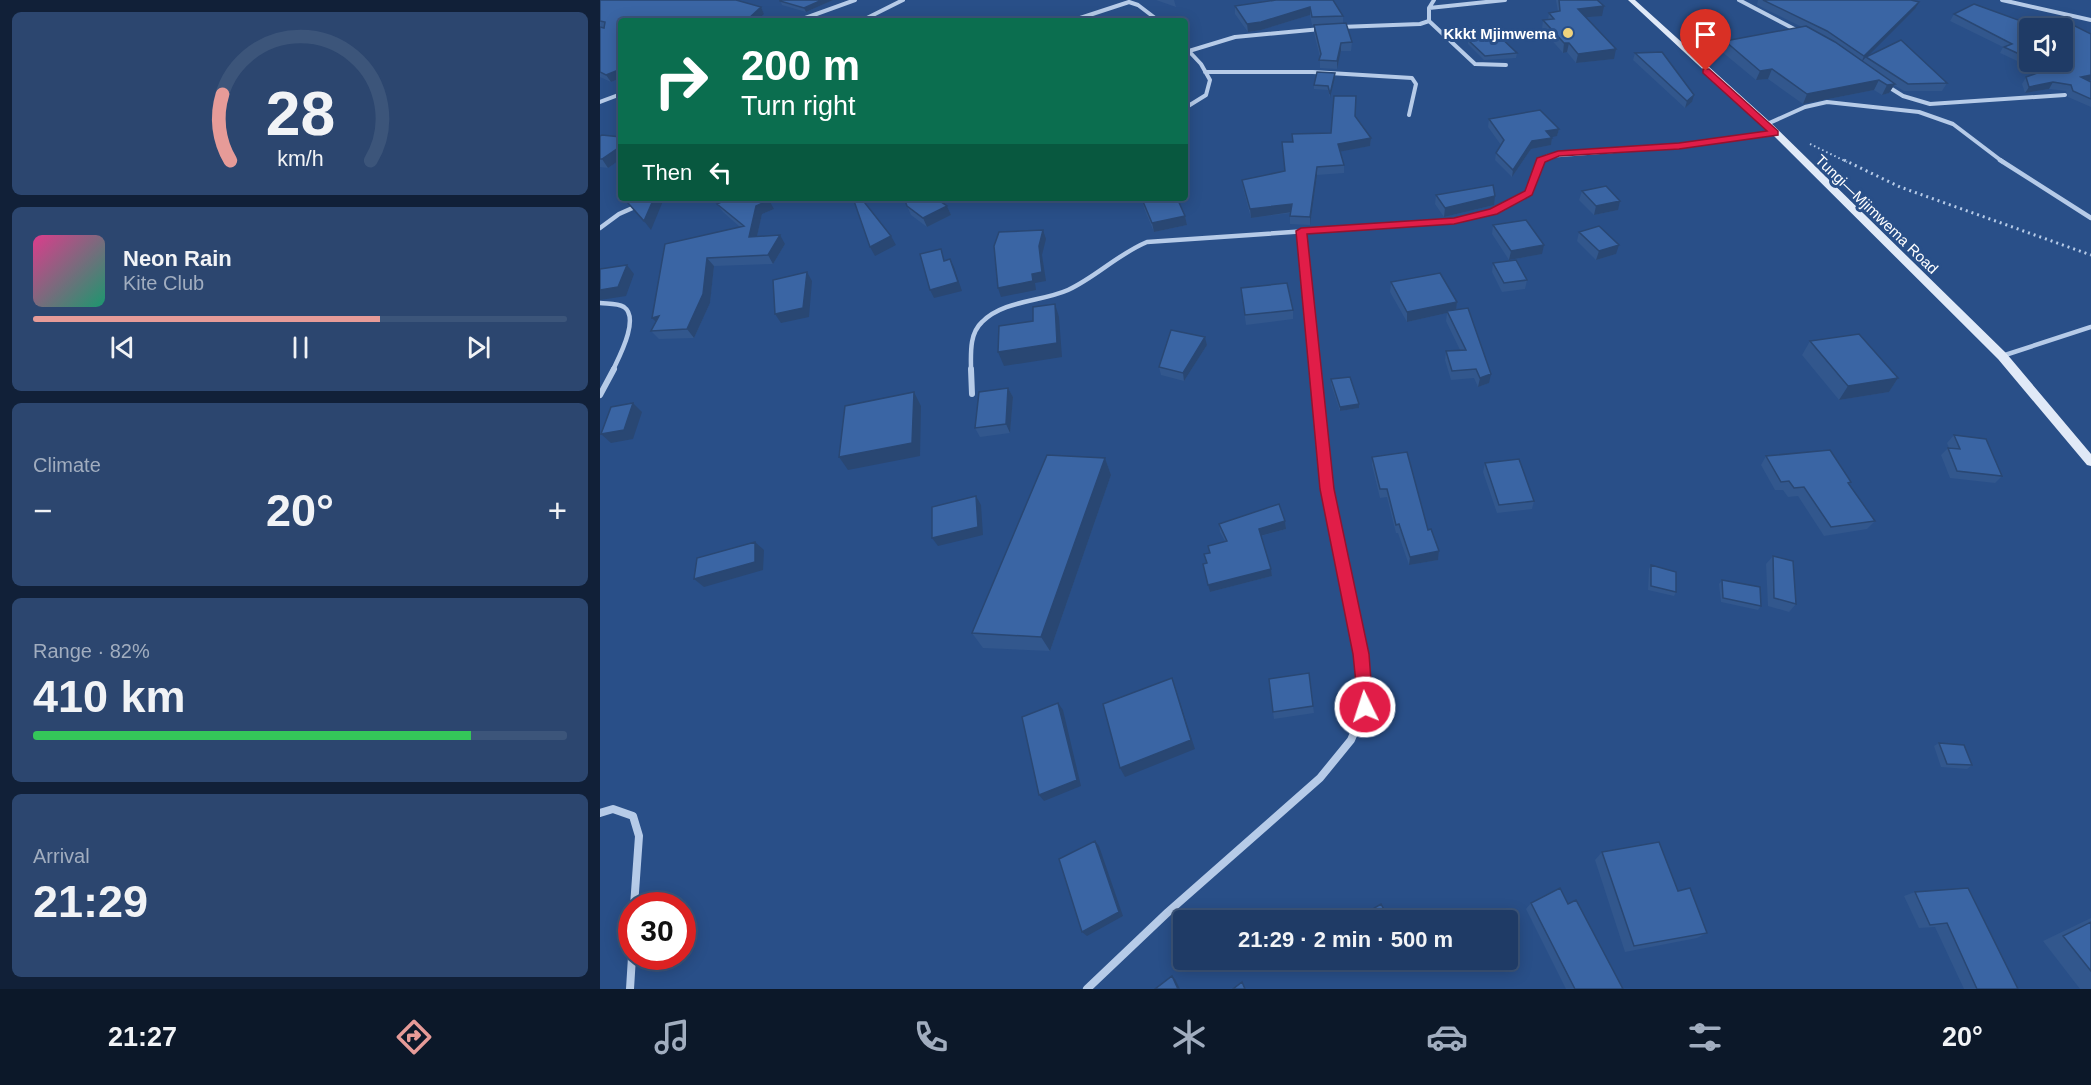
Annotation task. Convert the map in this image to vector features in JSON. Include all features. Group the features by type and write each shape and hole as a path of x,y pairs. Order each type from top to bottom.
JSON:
{"street":[{"path":"805,18 855,0"},
{"path":"867,18 903,0"},
{"path":"1434,0 1429,8 1429,21 1475,64 1506,65"},
{"path":"1429,8 1505,0"},
{"name":"Tungi—Mjimwema Road","path":"1631,0 1767,124 2002,356 2091,462"},
{"path":"1739,0 1802,33"},
{"path":"2002,0 2091,20"},
{"path":"1080,18 1134,2 1155,18"},
{"path":"1335,28 1411,26 1429,21"},
{"path":"1188,106 1207,97 1212,88 1205,72 1190,51 1235,38 1325,28"},
{"path":"1205,72 1313,72 1412,78 1416,84 1409,116"},
{"path":"1880,80 1903,96 1930,104 2065,95"},
{"path":"601,101 618,95"},
{"path":"1767,124 1805,107 1827,102 1919,112 1953,124 1992,155 2091,218"},
{"path":"972,394 974,332 993,314 1058,294 1089,279 1132,247 1147,242 1454,221 1493,212 1529,193 1540,160 1558,154 1679,146 1774,133"},
{"path":"600,228 618,214 647,201"},
{"path":"1087,989 1168,912 1320,778 1351,740 1365,707 1361,654 1327,489 1301,231"},
{"path":"600,303 620,305 627,310 631,318 622,354 600,394"},
{"path":"2002,356 2091,327"},
{"path":"600,813 613,809 633,816 639,836 635,892"},
{"path":"630,989 631,970"}],"path":[{"path":"1805,142 1900,187 2091,255"}],"building":[{"path":"600,0 736,0 761,7 749,18 618,18 618,70 606,75 600,72 600,27 604,28 605,22 600,21"},
{"path":"780,0 822,0 804,8"},
{"path":"1276,0 1333,0 1343,16 1312,17 1310,7 1247,24 1235,6"},
{"path":"1559,0 1597,0 1604,6 1578,9 1616,49 1578,54 1569,43 1564,43 1543,20 1554,19 1549,13 1560,11"},
{"path":"1763,0 1911,0 1919,2 1864,56 1827,31"},
{"path":"1974,4 2019,20 2019,54 2004,47 2012,44 1954,14"},
{"path":"1346,23 1352,42 1341,43 1337,61 1319,60 1321,54 1314,25"},
{"path":"2073,25 2091,34 2091,75 2081,77 2091,82 2091,99 2073,91 2071,85 2053,82 2029,87 2026,77 2040,72 2073,72"},
{"path":"1806,26 1835,42 1895,84 1887,85 1879,80 1807,94 1772,69 1760,71 1725,41"},
{"path":"1498,35 1517,53 1485,56 1468,40"},
{"path":"1901,40 1947,83 1908,84 1866,57"},
{"path":"1662,52 1694,95 1687,101 1635,53"},
{"path":"1317,72 1335,73 1330,94 1328,86 1314,85"},
{"path":"1334,96 1356,96 1355,116 1371,138 1338,144 1344,165 1317,167 1310,217 1290,216 1292,204 1250,209 1242,180 1285,171 1282,142 1293,142 1292,134 1331,133"},
{"path":"1540,110 1559,129 1546,131 1552,138 1532,141 1513,170 1496,153 1504,140 1489,119"},
{"path":"600,136 618,137 618,148 602,159 600,159"},
{"path":"1493,185 1495,196 1445,208 1436,195"},
{"path":"1606,186 1620,201 1596,206 1582,191"},
{"path":"632,201 653,201 644,221 628,203"},
{"path":"724,201 767,201 756,206 749,237 780,235 768,255 707,258 703,294 687,329 651,331 659,316 652,318 665,244 744,226 717,204"},
{"path":"854,201 863,201 891,236 870,247"},
{"path":"905,201 940,201 947,206 923,218 907,206"},
{"path":"1143,201 1178,201 1185,216 1152,223"},
{"path":"1526,220 1544,245 1511,251 1493,225"},
{"path":"1599,226 1619,245 1599,251 1579,232"},
{"path":"1043,230 1039,246 1042,272 1032,274 1033,281 998,288 994,246 999,232"},
{"path":"941,249 944,261 950,259 958,282 930,290 920,254"},
{"path":"1516,260 1527,280 1504,283 1493,263"},
{"path":"627,265 618,287 600,290 600,269"},
{"path":"807,272 803,308 775,314 773,280"},
{"path":"1440,273 1457,302 1407,312 1391,282"},
{"path":"1287,283 1293,310 1245,315 1241,288"},
{"path":"1055,304 1057,343 998,352 999,326 1033,321 1033,307"},
{"path":"1468,308 1491,374 1480,378 1476,369 1452,371 1446,351 1466,350 1447,311"},
{"path":"1171,330 1205,337 1183,373 1159,367"},
{"path":"1859,334 1898,378 1848,386 1810,341"},
{"path":"1350,377 1359,404 1340,407 1331,379"},
{"path":"1008,388 1006,424 975,428 979,392"},
{"path":"914,392 912,443 839,457 845,406"},
{"path":"633,403 624,430 601,434 611,407"},
{"path":"1954,435 1986,439 2002,476 1957,471 1948,448 1960,449"},
{"path":"1830,450 1851,482 1848,483 1875,521 1831,527 1804,487 1794,488 1789,481 1781,482 1766,456"},
{"path":"1407,452 1428,530 1431,529 1439,551 1410,557 1399,524 1396,525 1387,489 1380,489 1372,457"},
{"path":"1047,455 1105,458 1041,637 972,633"},
{"path":"1519,459 1534,501 1499,505 1485,463"},
{"path":"976,496 978,527 932,538 932,507"},
{"path":"1279,504 1285,521 1259,529 1271,569 1208,585 1203,564 1207,563 1204,554 1210,553 1208,546 1227,541 1219,524"},
{"path":"755,542 755,562 694,579 697,558"},
{"path":"1773,556 1793,561 1796,604 1774,598"},
{"path":"1651,565 1676,572 1676,592 1651,586"},
{"path":"1722,580 1760,587 1761,606 1723,598"},
{"path":"1309,673 1313,706 1273,712 1269,679"},
{"path":"1172,678 1191,740 1120,768 1103,704"},
{"path":"1058,703 1077,780 1039,795 1022,717"},
{"path":"1939,743 1964,745 1972,765 1947,764"},
{"path":"1095,841 1119,912 1082,932 1059,859"},
{"path":"1659,842 1678,891 1690,888 1707,933 1634,946 1602,852"},
{"path":"1560,888 1568,904 1576,900 1623,989 1575,989 1531,903"},
{"path":"1968,888 2018,989 1977,989 1947,923 1930,925 1915,892"},
{"path":"1381,904 1384,910 1371,910"},
{"path":"2091,922 2091,971 2063,936"},
{"path":"1172,976 1178,989 1155,989"},
{"path":"1242,982 1245,989 1233,989"}],"place":[{"name":"Kkkt Mjimwema","path":"1568,33"}],"route":[{"path":"1365,707 1361,654 1327,489 1301,231 1454,221 1493,212 1529,193 1540,160 1548,156 1679,146 1723,138 1774,133 1767,124 1706,71"}]}
